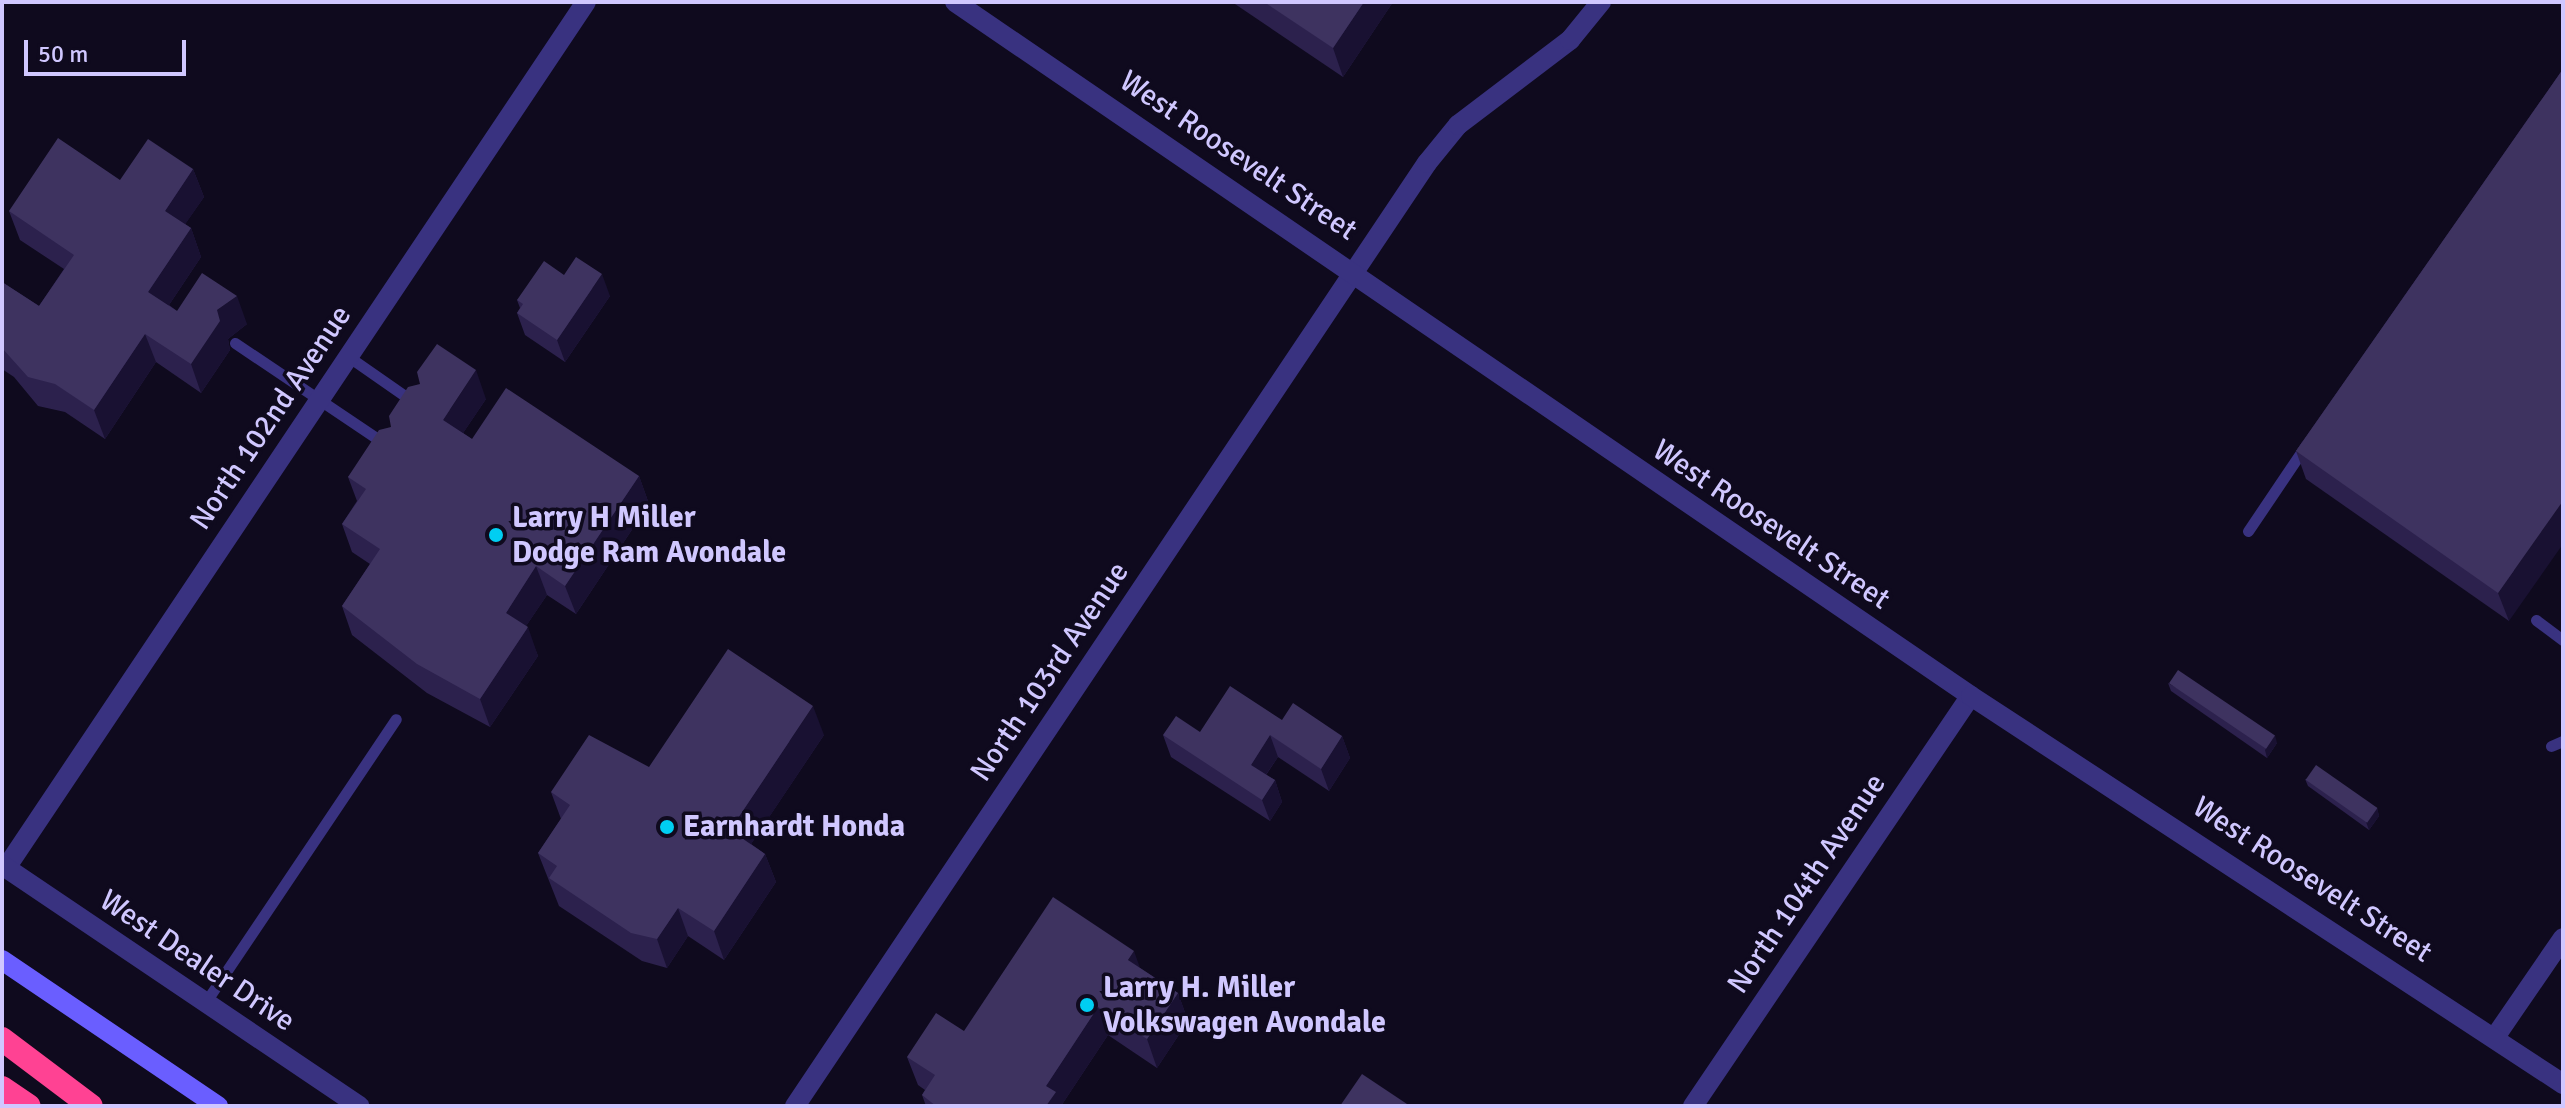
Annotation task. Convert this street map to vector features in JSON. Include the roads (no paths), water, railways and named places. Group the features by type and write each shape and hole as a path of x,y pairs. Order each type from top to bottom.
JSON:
{"highway":[{"path":"2,1039 91,1106"},
{"path":"2,1088 29,1106"}],"main road":[{"path":"2,960 218,1106"}],"street":[{"name":"North 102nd Avenue","path":"4,867 586,2"},
{"name":"West Roosevelt Street","path":"955,2 1353,270 1971,696 2563,1084"},
{"name":"North 103rd Avenue","path":"795,1106 1353,270 1458,125 1570,40 1601,2"},
{"name":"North 104th Avenue","path":"1693,1106 1971,696"},
{"name":"West Dealer Drive","path":"4,867 359,1106"},
{"path":"2495,1037 2563,938"}],"lane":[{"path":"235,343 321,398 394,451"},
{"path":"349,357 423,408"},
{"path":"2248,531 2313,435"},
{"path":"2536,620 2563,640"},
{"path":"205,1003 396,719"}],"place":[{"name":"Larry H Miller Dodge Ram Avondale","path":"496,535"},
{"name":"Earnhardt Honda","path":"667,827"},
{"name":"Larry H. Miller Volkswagen Avondale","path":"1087,1005"}]}
